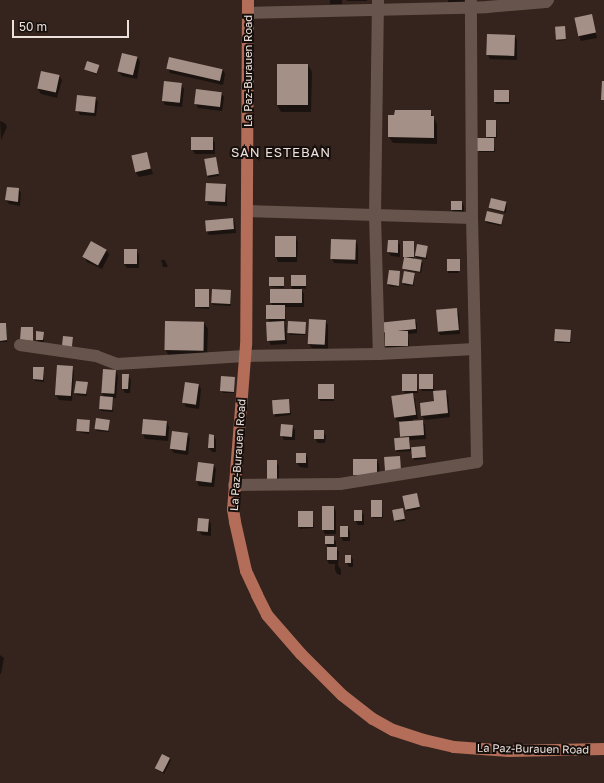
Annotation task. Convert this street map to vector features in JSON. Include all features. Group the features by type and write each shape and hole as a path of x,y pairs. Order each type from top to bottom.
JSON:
{"main road":[{"name":"La Paz-Burauen Road","path":"248,0 245,356 234,485 235,522 246,572 267,615 301,654 342,696 373,719 393,730 424,740 454,747 509,751 604,749"}],"street":[{"path":"248,13 378,5 471,3 487,7 546,2 548,0"},
{"path":"234,485 340,484 477,462 472,218 471,3"},
{"path":"378,5 375,215 379,354"},
{"path":"247,211 472,218"},
{"path":"20,345 96,356 117,364 245,356 379,354 475,349"}],"building":[{"path":"592,14 596,33 578,36 574,18"},
{"path":"565,26 566,39 556,40 555,27"},
{"path":"487,34 515,35 514,56 486,55"},
{"path":"122,53 138,57 133,75 117,71"},
{"path":"169,57 223,69 220,81 166,69"},
{"path":"87,61 99,65 97,74 84,70"},
{"path":"277,64 308,64 308,105 277,105"},
{"path":"41,71 60,75 56,93 37,89"},
{"path":"164,81 182,83 180,103 162,101"},
{"path":"602,81 604,81 604,100 601,100"},
{"path":"196,89 222,92 220,107 194,104"},
{"path":"494,90 509,90 509,102 494,102"},
{"path":"77,95 96,97 94,113 75,111"},
{"path":"395,110 431,110 431,116 434,116 434,138 388,137 388,115 394,115"},
{"path":"486,120 496,120 496,137 486,137"},
{"path":"191,137 213,137 213,150 191,150"},
{"path":"477,138 494,138 494,151 477,151"},
{"path":"147,152 151,169 135,172 131,156"},
{"path":"216,157 219,174 207,176 204,159"},
{"path":"206,183 226,184 225,202 205,201"},
{"path":"7,187 19,188 18,202 5,200"},
{"path":"491,198 507,202 504,212 489,208"},
{"path":"451,201 462,201 462,210 451,210"},
{"path":"487,211 504,215 501,225 485,221"},
{"path":"233,218 234,229 206,231 205,220"},
{"path":"275,236 296,236 296,257 275,257"},
{"path":"331,239 356,240 355,260 330,259"},
{"path":"388,240 398,240 398,253 387,252"},
{"path":"91,241 107,250 98,265 82,257"},
{"path":"403,241 414,241 414,257 403,257"},
{"path":"417,244 428,246 426,258 415,256"},
{"path":"124,249 137,249 137,264 124,264"},
{"path":"404,257 422,260 420,272 402,269"},
{"path":"447,259 460,259 460,271 447,271"},
{"path":"389,270 400,271 399,286 387,284"},
{"path":"404,271 415,273 413,285 402,283"},
{"path":"291,275 306,275 306,286 291,286"},
{"path":"269,277 284,277 284,286 269,286"},
{"path":"195,289 209,289 209,307 195,307"},
{"path":"212,289 231,290 230,304 211,303"},
{"path":"270,289 302,289 302,303 270,303"},
{"path":"266,305 285,305 285,319 266,319"},
{"path":"457,308 459,330 438,332 436,310"},
{"path":"309,319 326,320 325,345 308,344"},
{"path":"415,319 416,329 383,332 382,322"},
{"path":"165,321 204,322 203,351 164,350"},
{"path":"284,321 285,340 267,341 266,322"},
{"path":"288,321 306,322 305,334 287,333"},
{"path":"0,323 6,323 7,340 0,341"},
{"path":"21,327 33,327 33,341 20,340"},
{"path":"555,329 571,330 570,342 554,341"},
{"path":"36,331 44,332 43,340 36,340"},
{"path":"385,331 408,331 408,346 385,346"},
{"path":"63,336 73,337 72,348 62,347"},
{"path":"57,365 73,366 71,396 55,395"},
{"path":"33,367 44,367 43,380 33,379"},
{"path":"103,369 116,370 114,394 101,393"},
{"path":"122,374 129,374 128,389 122,389"},
{"path":"402,374 417,374 417,391 402,391"},
{"path":"419,374 433,374 433,389 419,389"},
{"path":"221,376 235,377 234,392 220,391"},
{"path":"76,381 88,382 86,394 74,393"},
{"path":"185,382 199,384 196,405 182,403"},
{"path":"318,384 334,384 334,399 318,399"},
{"path":"446,390 448,413 421,416 420,403 434,401 433,391"},
{"path":"413,393 416,415 394,418 391,396"},
{"path":"100,396 113,397 112,410 99,409"},
{"path":"289,399 290,413 273,414 272,400"},
{"path":"96,418 110,420 108,431 94,429"},
{"path":"77,419 90,420 89,432 76,431"},
{"path":"143,419 167,421 166,436 142,434"},
{"path":"423,420 424,435 400,437 399,422"},
{"path":"281,424 293,425 292,437 280,436"},
{"path":"314,430 324,430 324,439 314,439"},
{"path":"172,431 188,433 186,451 170,449"},
{"path":"209,434 214,435 214,448 208,448"},
{"path":"409,437 410,449 395,450 394,438"},
{"path":"425,446 426,457 412,458 411,447"},
{"path":"296,453 306,453 306,463 296,463"},
{"path":"400,456 401,472 385,473 384,457"},
{"path":"353,459 377,459 377,475 353,475"},
{"path":"267,460 277,460 277,480 267,480"},
{"path":"198,462 214,464 212,483 196,481"},
{"path":"417,493 420,507 405,510 402,496"},
{"path":"371,500 382,500 382,517 371,517"},
{"path":"322,506 334,506 334,530 322,530"},
{"path":"403,508 405,519 394,521 392,510"},
{"path":"354,510 362,510 362,521 354,521"},
{"path":"298,511 313,511 313,527 298,527"},
{"path":"198,518 209,519 208,532 197,531"},
{"path":"340,526 348,526 348,537 340,537"},
{"path":"325,536 334,536 334,544 325,544"},
{"path":"327,547 337,547 337,560 327,560"},
{"path":"345,555 351,555 351,563 345,563"},
{"path":"162,754 170,758 163,772 155,768"}],"district":[{"name":"SAN ESTEBAN","path":"281,152"}]}
